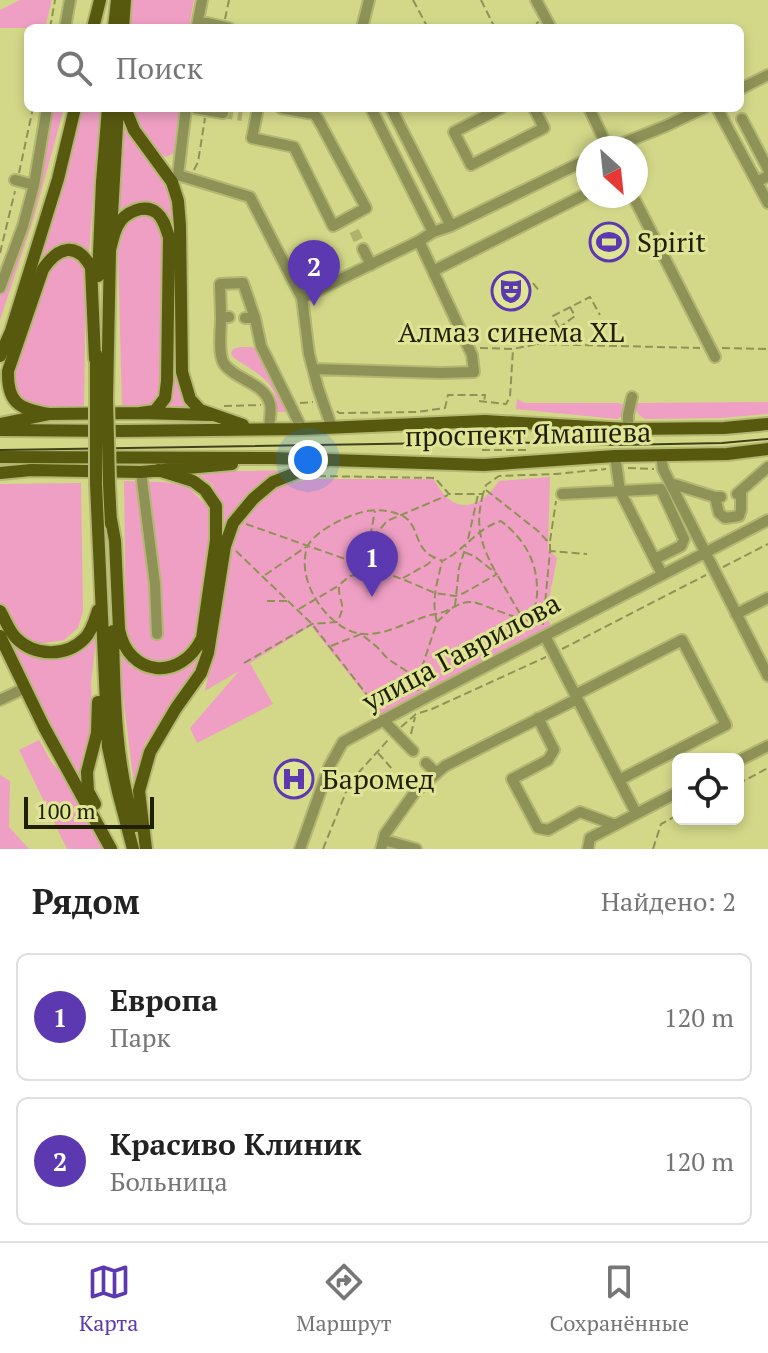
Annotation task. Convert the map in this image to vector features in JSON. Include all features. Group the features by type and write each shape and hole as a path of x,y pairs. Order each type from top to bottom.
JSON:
{"main road":[{"path":"94,24 100,0"},
{"path":"114,24 117,0"},
{"path":"123,24 125,0"},
{"path":"0,356 11,331 58,179 74,112"},
{"path":"95,359 108,112"},
{"path":"118,112 102,399 102,599 108,747 133,849"},
{"path":"127,112 134,130 175,179 180,226 182,372 190,399 200,410 216,411 254,429"},
{"path":"110,250 118,225 131,212 149,209 164,222 169,237 165,398 155,411 140,413"},
{"path":"102,399 95,359 91,267 80,253 65,250 51,257 43,269 8,371 7,387 20,406 29,411 49,414 216,411"},
{"path":"0,424 49,414"},
{"name":"проспект Ямашева","path":"0,430 302,429 485,421 628,429 724,428 768,424"},
{"name":"проспект Ямашева","path":"0,457 332,459 484,465 615,456 727,454 768,449"},
{"path":"0,466 31,470 141,472 211,467 271,458"},
{"path":"146,849 139,791 150,752 201,673 208,653 225,546 233,523 253,499 273,482 332,459"},
{"path":"0,473 31,470"},
{"path":"103,484 115,541 121,642 127,652 149,667 176,666 195,652 202,638 216,540 216,506 205,490 193,481 158,470"},
{"path":"111,519 119,746 133,818 146,849"},
{"path":"0,611 13,636 29,648 51,653 65,650 85,639 102,599"},
{"path":"0,636 44,727 110,846"},
{"path":"105,667 98,698 97,733 87,780 88,791 110,846"}],"street":[{"path":"66,24 70,0"},
{"path":"198,24 202,0"},
{"path":"363,24 369,0"},
{"path":"536,0 548,24"},
{"path":"744,87 768,75"},
{"path":"0,288 23,226 34,185 46,112"},
{"path":"185,112 175,179 189,178 250,197 302,298 309,354 332,428"},
{"path":"217,112 223,113"},
{"path":"242,116 257,113 252,138 294,147 333,226 366,208 318,119 314,114 303,112"},
{"path":"372,112 433,232"},
{"path":"392,112 451,226"},
{"path":"490,112 454,132 471,165 544,128 536,112"},
{"path":"591,112 604,136"},
{"path":"672,112 676,122"},
{"path":"640,136 696,112"},
{"path":"719,112 768,203"},
{"path":"742,119 768,169"},
{"path":"302,298 576,165"},
{"path":"757,182 768,176"},
{"path":"15,180 34,185"},
{"path":"433,271 576,199"},
{"path":"639,208 713,352"},
{"path":"348,218 354,231"},
{"path":"313,369 474,372 472,355 419,241"},
{"path":"363,249 371,265"},
{"path":"269,429 271,404 263,392 228,368 223,361 221,351 225,317 220,284 243,283 250,318 261,346 302,429"},
{"path":"628,429 632,397"},
{"path":"661,455 663,469 768,676"},
{"path":"615,456 620,491 662,574"},
{"path":"670,483 719,497 719,513 725,518 739,516 738,493 768,467"},
{"path":"141,472 155,584 157,634"},
{"path":"562,494 661,489 684,539 681,546 652,554"},
{"name":"улица Гаврилова","path":"300,849 329,767 343,742 544,631 768,520"},
{"path":"736,614 768,598"},
{"path":"544,631 636,813"},
{"path":"416,849 382,844 385,834 415,792 436,773 682,640 726,725 619,780"},
{"path":"0,700 25,688"},
{"path":"538,718 554,750 548,760 512,779 538,828 548,830 580,812 615,825"},
{"path":"383,720 410,749"},
{"path":"744,758 768,746"},
{"path":"426,763 436,773"},
{"path":"588,849 590,838 672,795"}],"path":[{"path":"51,24 55,0"},
{"path":"226,24 229,0"},
{"path":"413,0 426,24"},
{"path":"481,0 493,24"},
{"path":"189,178 198,162 200,112"},
{"path":"533,283 540,292"},
{"path":"547,329 549,331 558,326 553,316 590,297 600,315"},
{"path":"537,344 575,316 570,307"},
{"path":"479,348 513,349 537,344 713,352 768,349"},
{"path":"479,401 506,404 510,397 513,349"},
{"path":"290,403 324,402 339,413 355,413 417,412 445,408 448,395 485,395 484,402"},
{"path":"216,411 271,404"},
{"path":"481,435 527,437"},
{"path":"482,450 526,450"},
{"path":"419,701 417,682 437,622 455,605 459,568 486,485 499,476 556,474"},
{"path":"311,476 435,478 449,494"},
{"path":"482,493 478,522 483,548 524,620"},
{"path":"298,610 350,576 357,575 373,537 387,521 449,494 482,493 538,531 550,544"},
{"path":"544,631 555,502 562,494"},
{"path":"263,577 335,523 357,513 376,511 403,515 410,521 426,552 442,561"},
{"path":"373,537 371,532 376,511"},
{"path":"330,647 361,634 382,633 447,611 455,605 472,602 533,622 537,589 534,569 521,539 501,521 480,532 442,561"},
{"path":"241,522 435,593 455,596 497,574"},
{"path":"323,849 350,782 394,732 416,714 553,653 768,544"},
{"path":"230,546 312,624 374,704"},
{"path":"307,546 307,582 316,599 346,629 361,634 388,659 419,679"},
{"path":"550,551 587,554"},
{"path":"464,552 497,574"},
{"path":"402,579 435,557"},
{"path":"437,622 435,593 442,561"},
{"path":"337,622 343,611 339,585"},
{"path":"267,601 289,601"},
{"path":"244,663 312,624 337,622"},
{"path":"419,679 428,676"},
{"path":"410,749 416,714"},
{"path":"377,753 393,770"},
{"path":"744,781 768,768"},
{"path":"653,849 661,824 672,818"}],"shaded area":[{"path":"20,0 52,0 46,24 0,28 0,10"},
{"path":"131,0 194,0 190,24 131,24"},
{"path":"49,112 63,112 34,218 0,320 0,292"},
{"path":"82,112 100,112 89,253 80,248 41,265 34,275"},
{"path":"131,112 179,112 174,153 166,157 160,154 144,136"},
{"path":"123,125 158,175 174,208 183,394 192,411 165,412 173,399 175,375 174,230 164,213 150,205 135,206 117,215"},
{"path":"144,213 155,217 166,237 163,381 159,400 141,407 122,408 118,251 126,222"},
{"path":"76,257 86,269 84,408 32,407 25,404 12,389 12,373 50,270 58,260"},
{"path":"240,347 260,351 286,412 275,412 276,402 270,385 233,357 233,349"},
{"path":"517,399 525,403 618,403 625,405 626,410 617,419 516,409"},
{"path":"768,402 768,414 722,418 645,419 636,406 636,403"},
{"path":"295,470 240,507 205,651 196,675 145,743 134,785 122,688 122,647 131,667 153,675 171,672 192,662 202,648 220,504 212,484 193,472"},
{"path":"550,477 548,549 557,558 546,615 552,628 381,715 311,626 250,663 273,704 197,743 190,728 239,671 205,691 237,533 253,506 279,486 310,479 434,479 448,499 465,505 482,499 499,481"},
{"path":"124,481 165,482 188,487 210,509 212,529 198,637 188,653 174,662 159,664 146,660 126,631"},
{"path":"81,483 83,611 78,628 64,640 38,644 18,637 0,602 0,484"},
{"path":"0,620 22,650 86,644 97,631 91,683 93,724 86,793 0,626"},
{"path":"39,740 52,763 63,774 105,849 67,849 19,750"},
{"path":"0,775 10,781 9,827 29,849 0,849"}],"tunnel":[{"path":"223,113 242,116"},
{"path":"354,231 363,249"}],"tram line":[{"path":"0,450 501,442 618,445 768,439"}],"place":[{"name":"Spirit","path":"609,242"},
{"name":"Алмаз синема XL","path":"511,291"},
{"name":"Красиво Клиник","path":"314,306"},
{"name":"Европа","path":"372,597"},
{"name":"Баромед","path":"294,779"}]}
